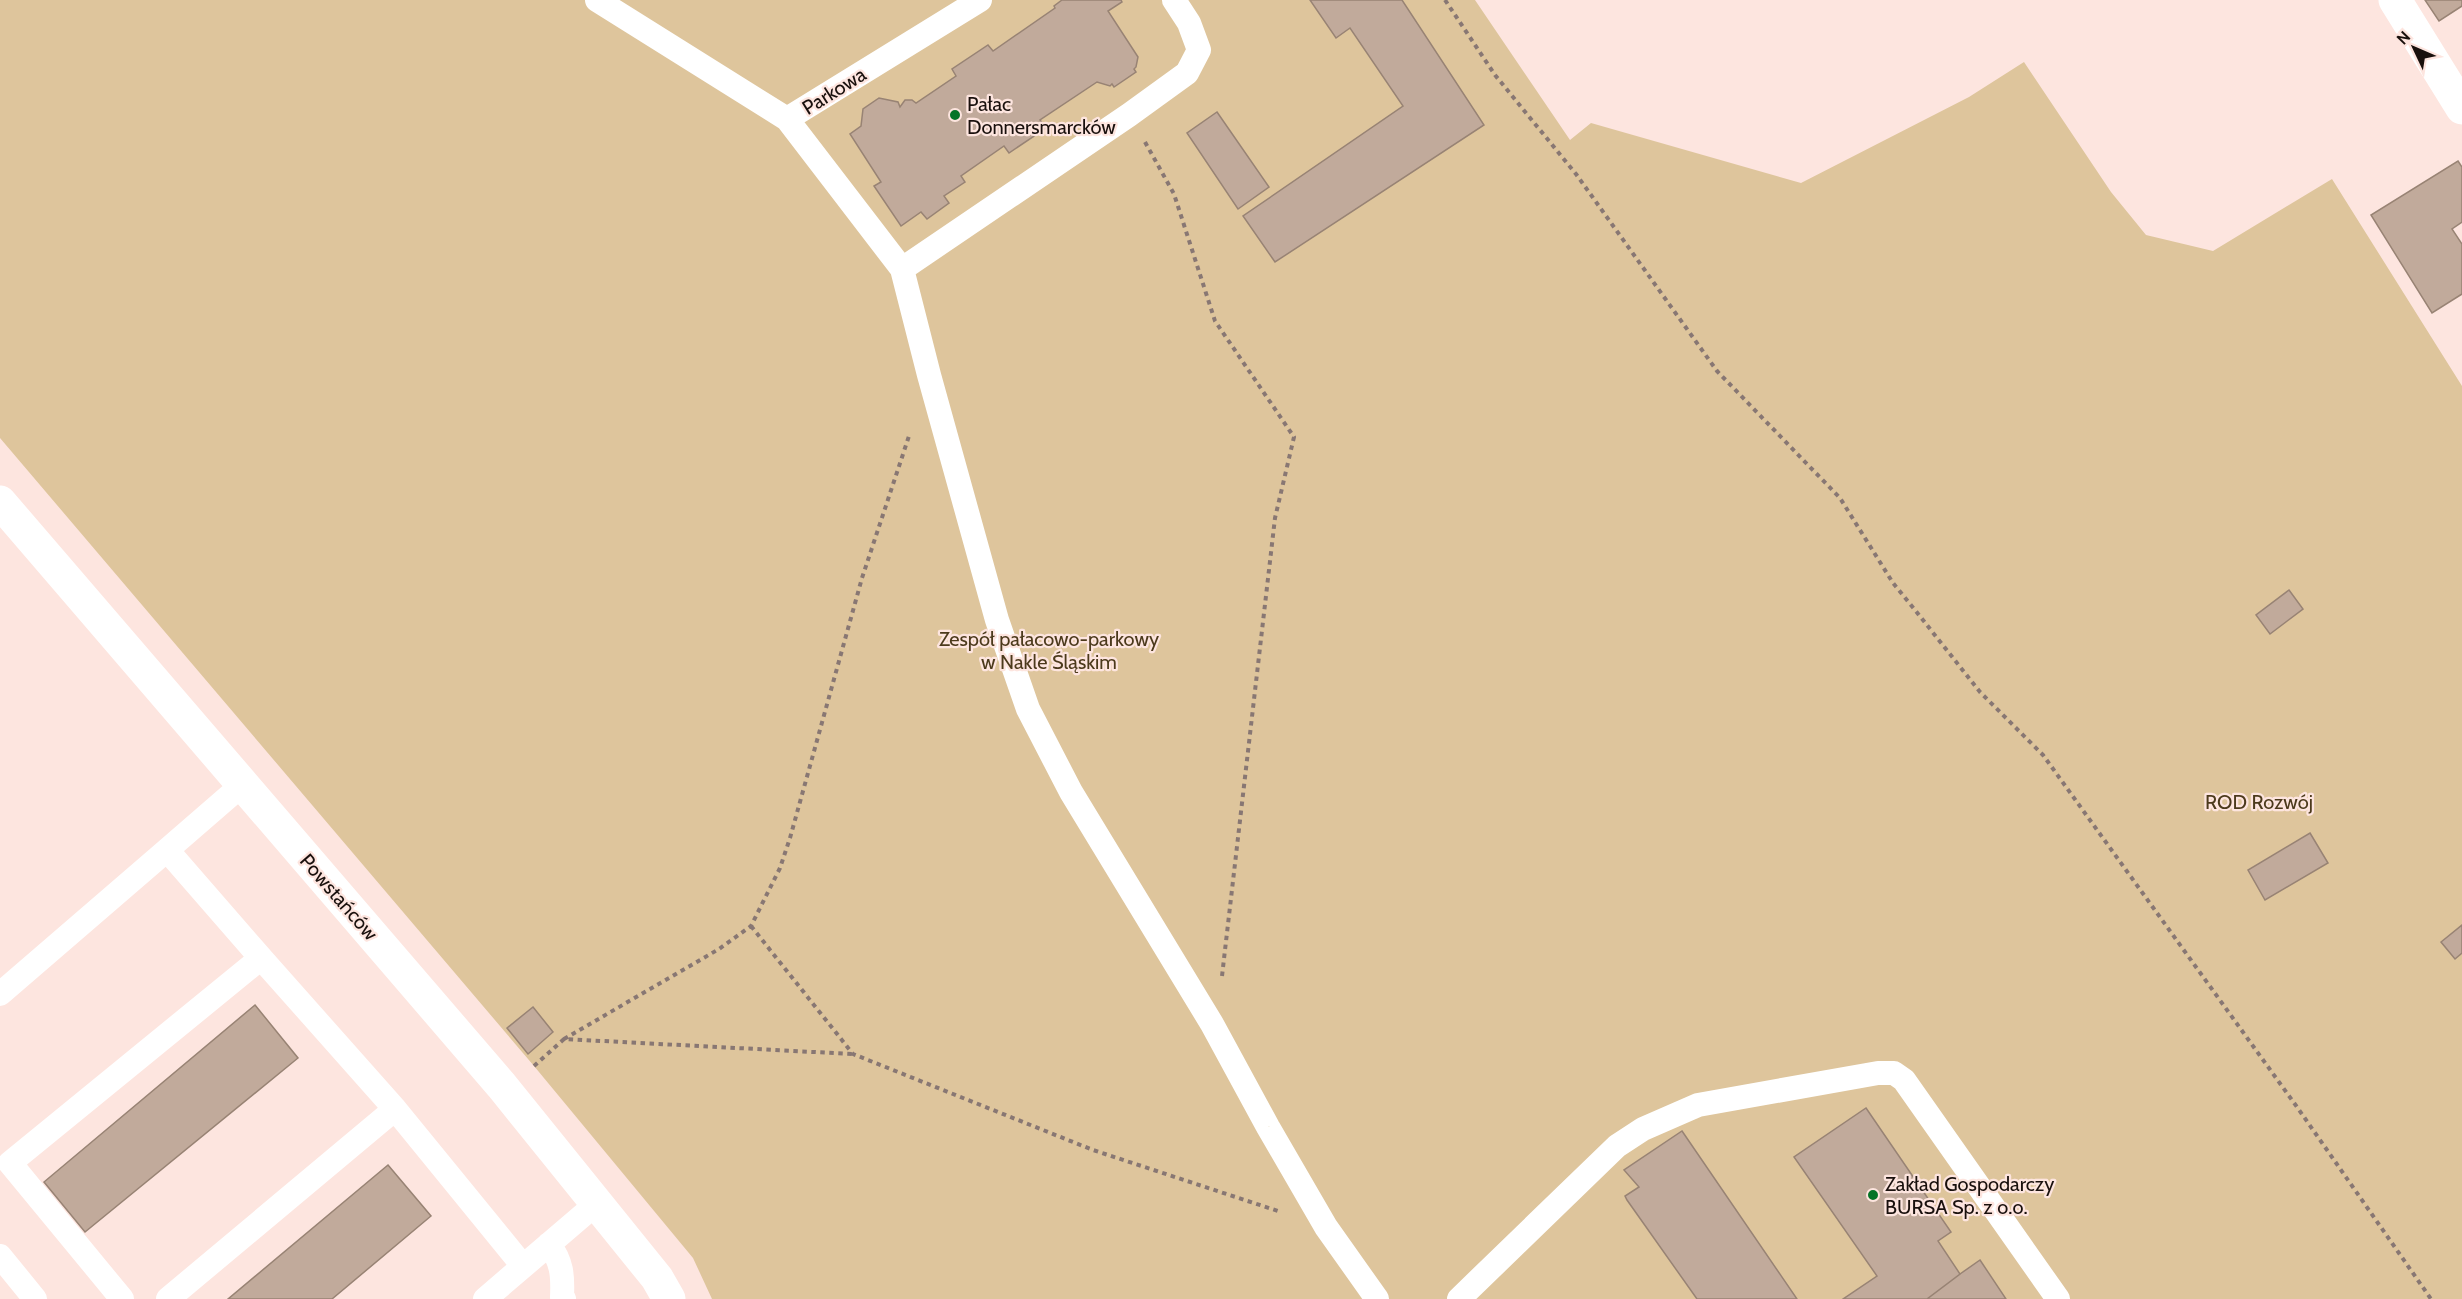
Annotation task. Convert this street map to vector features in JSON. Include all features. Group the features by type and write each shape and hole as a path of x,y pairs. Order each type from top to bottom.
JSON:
{"street":[{"path":"2395,0 2462,108"},
{"name":"Powstańców","path":"0,502 502,1086 657,1278 669,1299"}],"lane":[{"name":"Parkowa","path":"597,0 787,120 980,0"},
{"path":"902,269 1129,116 1187,74 1199,50 1189,23 1174,0"},
{"path":"787,120 902,269 997,620 1028,709 1071,792 1212,1024 1326,1227 1377,1299"},
{"path":"0,994 242,785"},
{"path":"167,850 395,1109 523,1266"},
{"path":"122,1299 10,1163 261,958"},
{"path":"1459,1299 1617,1146 1643,1129 1698,1105 1878,1073 1894,1073 1904,1080 2058,1299"},
{"path":"168,1299 395,1109"},
{"path":"485,1299 596,1204"},
{"path":"549,1244 560,1259 564,1299"},
{"path":"0,1256 35,1299"}],"path":[{"path":"1445,0 1495,75 1576,174 1717,371 1840,498 1893,583 1980,692 2043,755 2297,1107 2431,1299"},
{"path":"1129,116 1174,194 1215,321 1294,437 1275,518 1224,964"},
{"path":"525,1070 534,1066 564,1039 718,949 751,926 780,868 790,838 862,578 910,432"},
{"path":"751,926 853,1054"},
{"path":"564,1039 853,1054 1093,1150 1326,1227"}],"green space":[{"name":"Zespół pałacowo-parkowy w Nakle Śląskim","path":"0,0 1475,0 1570,140 1591,123 1801,183 1969,97 2024,62 2111,192 2146,235 2213,251 2332,179 2462,386 2462,1299 712,1299 693,1258 534,1066 0,438"}],"building":[{"name":"Pałac Donnersmarcków","path":"1062,0 1121,0 1122,2 1108,11 1138,57 1134,69 1136,72 1114,87 1112,84 1110,86 1097,82 1040,120 1046,128 1009,153 1004,146 961,176 965,182 944,196 949,203 927,219 921,212 901,226 874,186 881,182 850,134 861,126 863,109 879,98 898,102 900,107 905,100 912,100 916,103 956,76 952,69 988,45 993,51 1055,8 1054,6"},
{"path":"1310,0 1402,0 1484,125 1275,262 1243,216 1403,106 1350,28 1336,38"},
{"path":"2425,0 2462,0 2462,6 2439,21"},
{"path":"1217,112 1269,187 1238,209 1187,133"},
{"path":"2458,161 2462,167 2462,222 2452,229 2462,244 2462,294 2432,313 2371,215"},
{"path":"2289,590 2303,609 2270,634 2256,615"},
{"path":"2310,833 2328,863 2265,900 2248,870"},
{"path":"2462,925 2462,953 2455,959 2441,942"},
{"path":"255,1005 298,1058 85,1232 44,1182"},
{"path":"533,1007 553,1032 528,1054 507,1028"},
{"name":"Zakład Gospodarczy BURSA Sp. z o.o.","path":"1866,1108 1951,1232 1938,1241 1960,1274 1927,1299 1843,1299 1877,1276 1794,1157"},
{"path":"1682,1131 1797,1299 1697,1299 1627,1200 1625,1196 1639,1187 1624,1170"},
{"path":"388,1165 431,1216 332,1299 228,1299"},
{"path":"1980,1260 2006,1299 1927,1299 1960,1274"}],"place":[{"name":"Pałac Donnersmarcków","path":"955,115"},
{"name":"Zakład Gospodarczy BURSA Sp. z o.o.","path":"1873,1195"}],"park label":[{"name":"ROD Rozwój","path":"2259,802"}]}
